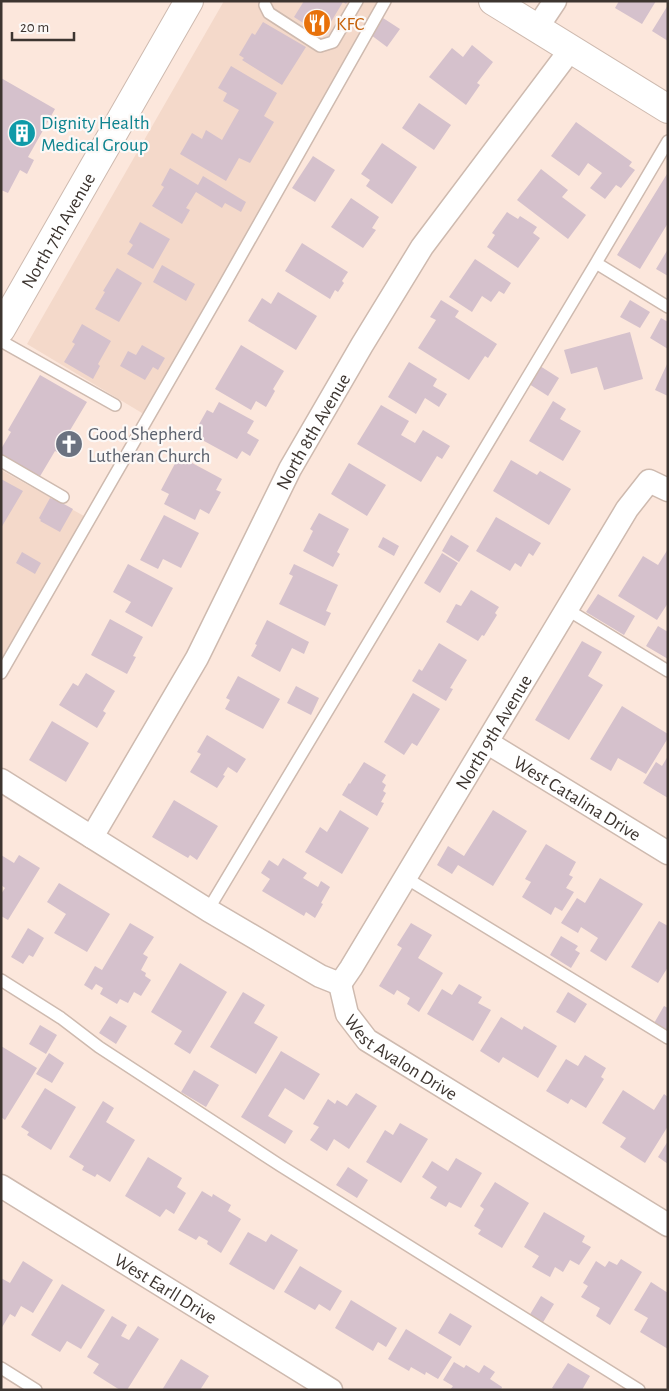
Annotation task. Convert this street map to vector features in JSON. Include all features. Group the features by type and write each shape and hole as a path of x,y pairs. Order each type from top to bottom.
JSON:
{"main road":[{"name":"North 7th Avenue","path":"1,329 189,1"},
{"path":"493,1 668,109"}],"street":[{"path":"537,28 555,1"},
{"name":"North 8th Avenue","path":"92,837 197,658 290,468 362,345 422,247 571,49"},
{"name":"North 9th Avenue","path":"340,984 628,510 658,485"},
{"name":"West Catalina Drive","path":"488,743 668,853"},
{"name":"West Avalon Drive","path":"1,780 208,910 320,976 340,984 347,1014 367,1040 668,1225"},
{"name":"West Earll Drive","path":"1,1186 331,1390"}],"lane":[{"path":"266,5 269,13 320,46 333,42 357,1"},
{"path":"1,672 222,289 385,1"},
{"path":"208,910 668,141"},
{"path":"596,263 668,307"},
{"path":"1,340 115,405"},
{"path":"1,461 63,497"},
{"path":"568,610 668,671"},
{"path":"406,878 668,1038"},
{"path":"1,980 61,1018 99,1047 281,1166 639,1390"},
{"path":"1,1368 36,1390"}],"shaded area":[{"path":"224,1 389,1 152,419 27,344"},
{"path":"1,470 93,521 1,680"}],"building":[{"name":"KFC","path":"304,1 348,1 346,4 343,2 326,30 324,28 320,34 294,17"},
{"path":"619,1 656,1 642,24 615,8"},
{"path":"668,5 668,41 652,31"},
{"path":"383,18 400,29 387,47 371,35"},
{"path":"263,22 306,47 282,85 242,60 244,58 239,55 252,33 255,35"},
{"path":"472,45 493,62 477,83 480,85 466,105 429,77 452,48 463,57"},
{"path":"231,66 277,93 264,116 274,122 250,163 239,158 226,181 180,154 192,133 202,139 206,130 222,140 239,110 223,101 227,93 218,88"},
{"name":"Dignity Health Medical Group","path":"1,78 55,109 28,157 34,160 27,174 20,170 8,193 1,190"},
{"path":"419,103 451,125 434,150 402,128"},
{"path":"576,122 632,162 629,166 635,170 621,188 616,185 605,199 590,188 602,173 588,163 579,176 551,156"},
{"path":"382,143 417,167 392,204 366,186 370,180 361,174"},
{"path":"313,156 335,170 315,202 292,188"},
{"path":"170,168 198,185 203,176 246,202 241,212 225,203 222,208 196,192 186,208 190,210 182,224 152,206 164,187 161,185"},
{"path":"541,169 568,190 562,197 586,215 568,239 517,200"},
{"path":"667,174 668,223 640,269 617,255"},
{"path":"351,198 379,217 372,228 376,230 363,248 331,227"},
{"path":"507,212 518,219 520,216 537,227 533,233 540,238 518,268 487,247 495,235 492,233"},
{"path":"140,222 170,239 153,269 127,254 133,245 129,242"},
{"path":"302,243 348,272 338,292 335,290 330,299 285,271"},
{"path":"668,249 668,276 656,269"},
{"path":"475,259 511,283 504,294 499,291 491,302 482,296 472,312 449,297"},
{"path":"162,265 195,284 186,301 153,282"},
{"path":"117,268 142,283 119,322 95,309"},
{"path":"278,292 317,316 296,350 248,321 262,298 271,304"},
{"path":"441,300 459,311 455,317 497,344 488,358 485,356 469,380 418,348 436,320 430,317"},
{"path":"630,300 650,312 640,328 620,317"},
{"path":"661,318 668,322 668,349 650,338"},
{"path":"82,324 111,341 98,364 100,366 93,379 64,362 75,344 72,342"},
{"path":"630,332 643,379 604,390 597,367 571,374 564,350"},
{"path":"142,345 165,358 158,370 153,367 145,380 120,366 128,351 136,355"},
{"path":"241,345 284,371 273,389 275,391 266,407 256,401 251,410 215,389"},
{"path":"409,362 437,379 433,386 447,394 439,407 425,398 416,414 388,397"},
{"path":"668,362 668,396 655,390"},
{"path":"540,366 559,378 548,396 529,384"},
{"name":"Good Shepherd Lutheran Church","path":"40,375 87,402 39,478 1,456 1,449 11,432 8,430"},
{"path":"553,401 566,409 560,419 581,431 563,461 529,441"},
{"path":"219,402 254,421 247,433 259,440 250,456 242,451 237,459 193,435 207,410 213,413"},
{"path":"381,405 409,421 401,435 415,443 423,430 450,446 442,459 437,456 421,482 357,444"},
{"path":"179,456 222,479 216,490 221,492 209,514 200,509 195,520 164,504 169,494 161,490"},
{"path":"511,460 537,475 540,471 571,489 549,525 493,491"},
{"path":"349,463 386,485 367,516 331,494"},
{"path":"1,479 23,491 1,528"},
{"path":"50,498 73,509 60,532 40,521 39,518"},
{"path":"319,513 349,529 337,552 340,554 333,567 303,551 313,531 310,529"},
{"path":"164,515 199,533 181,568 163,559 158,569 140,560"},
{"path":"496,517 541,543 533,556 529,553 521,567 515,563 510,571 476,551"},
{"path":"451,535 469,546 459,562 442,551"},
{"path":"383,537 399,546 394,556 378,547"},
{"path":"668,549 668,603 657,620 618,596 643,556 658,565"},
{"path":"22,552 41,563 35,574 16,563"},
{"path":"442,553 458,563 440,593 424,583"},
{"path":"128,564 173,588 152,627 125,612 131,602 113,592"},
{"path":"294,564 338,585 326,611 331,613 325,626 279,604 293,576 289,574"},
{"path":"471,590 499,607 495,613 497,615 484,636 482,635 478,641 446,622 456,604 461,606"},
{"path":"598,594 635,616 624,635 586,612"},
{"path":"110,619 143,637 133,656 136,657 127,674 91,655"},
{"path":"267,620 309,642 304,654 292,648 280,672 251,656"},
{"path":"658,626 668,632 668,659 646,646"},
{"path":"582,641 602,652 588,676 603,685 569,740 535,720"},
{"path":"439,643 467,660 450,688 453,689 446,701 412,681 419,669 422,671"},
{"path":"86,673 115,691 103,711 106,713 97,728 59,705 73,683 78,686"},
{"path":"238,676 280,699 263,729 225,709 230,700 226,698"},
{"path":"296,686 319,698 311,715 287,703"},
{"path":"413,693 440,709 417,746 412,743 404,755 384,742"},
{"path":"622,706 668,734 668,738 646,774 618,758 611,771 590,759"},
{"path":"52,721 89,743 66,782 29,760"},
{"path":"207,735 246,759 237,773 228,767 223,775 225,776 217,788 190,772 201,754 197,752"},
{"path":"668,756 668,798 643,783 656,762 662,766"},
{"path":"364,762 386,775 382,782 386,785 383,791 386,793 381,802 384,803 377,816 342,795"},
{"path":"174,800 218,826 197,860 190,855 188,858 152,837"},
{"path":"340,810 369,828 342,874 305,852 320,827 327,832"},
{"path":"493,810 527,831 493,886 458,865 452,874 437,865 448,846 464,856"},
{"path":"546,844 576,862 569,875 573,877 566,888 574,892 562,911 555,907 551,915 522,897 531,882 525,879"},
{"path":"1,855 14,863 19,855 40,868 8,920 1,916 1,894 5,888 1,885"},
{"path":"283,858 307,873 303,878 318,887 321,881 330,887 315,918 306,912 304,916 262,891 270,879 261,873 269,860 278,866"},
{"path":"600,878 643,904 606,961 590,951 598,938 581,927 578,933 561,923 577,898 585,903"},
{"path":"59,883 110,914 87,952 54,933 66,914 47,902"},
{"path":"659,921 668,926 668,967 658,983 631,967"},
{"path":"130,923 154,937 143,954 148,957 141,970 151,980 141,996 134,992 128,1003 120,999 117,1004 100,994 103,988 96,984 92,990 84,985 95,966 102,970"},
{"path":"411,923 432,935 418,958 443,973 419,1012 407,1004 410,998 397,990 394,995 379,986 402,948 397,945"},
{"path":"28,928 44,938 33,957 29,955 23,964 11,957"},
{"path":"561,936 578,946 575,950 580,953 571,968 550,955"},
{"path":"180,963 227,992 190,1054 174,1044 182,1031 151,1012"},
{"path":"459,984 482,997 478,1003 491,1010 473,1041 427,1014 442,989 452,995"},
{"path":"243,992 265,1005 254,1023 278,1037 256,1074 210,1047"},
{"path":"568,992 587,1004 575,1023 556,1012"},
{"path":"664,1006 668,1008 668,1034 653,1025"},
{"path":"110,1016 127,1026 116,1044 99,1033"},
{"path":"501,1017 522,1030 524,1026 557,1046 538,1078 503,1057 499,1063 480,1051"},
{"path":"40,1025 57,1035 46,1054 29,1044"},
{"path":"1,1046 37,1068 5,1120 1,1117"},
{"path":"281,1051 320,1074 304,1100 285,1088 268,1116 293,1131 285,1144 241,1117"},
{"path":"49,1053 64,1063 52,1083 36,1074"},
{"path":"585,1055 606,1068 601,1077 604,1079 586,1108 571,1099 568,1104 546,1091 566,1059 578,1066"},
{"path":"194,1070 219,1085 206,1107 181,1092"},
{"path":"45,1088 76,1107 51,1150 27,1135 29,1132 21,1127"},
{"path":"623,1090 654,1110 664,1094 668,1097 668,1126 645,1163 620,1147 626,1138 602,1123"},
{"path":"356,1093 377,1106 349,1149 334,1139 327,1151 310,1140 319,1127 313,1124 328,1099 335,1104 337,1100 347,1106"},
{"path":"103,1101 114,1108 106,1122 135,1140 110,1182 97,1174 95,1177 82,1170 84,1166 69,1157"},
{"path":"400,1123 428,1139 401,1183 366,1162 385,1130 393,1135"},
{"path":"668,1141 668,1164 658,1157"},
{"path":"148,1157 182,1178 177,1187 186,1193 174,1214 166,1209 160,1217 125,1196"},
{"path":"456,1158 482,1173 461,1208 449,1202 446,1207 430,1198 437,1187 422,1177 432,1161 448,1171"},
{"path":"348,1167 368,1180 357,1198 336,1185"},
{"path":"495,1182 529,1203 502,1248 478,1234 481,1230 474,1226 484,1209 480,1206"},
{"path":"202,1191 212,1197 213,1194 231,1205 228,1211 241,1219 221,1253 207,1244 208,1241 199,1236 196,1240 178,1230"},
{"path":"544,1212 585,1236 582,1242 591,1247 579,1265 570,1260 563,1272 555,1267 550,1277 532,1267 539,1256 524,1247"},
{"path":"248,1232 266,1242 271,1234 298,1250 274,1290 229,1264"},
{"path":"621,1259 642,1272 610,1325 596,1316 600,1308 581,1297 588,1286 583,1283 596,1261 605,1267 609,1261 617,1265"},
{"path":"23,1261 53,1280 33,1313 21,1306 15,1317 10,1314 1,1329 1,1278 10,1283"},
{"path":"300,1266 342,1291 330,1311 319,1304 315,1310 284,1292"},
{"path":"651,1282 668,1293 668,1349 640,1332 648,1318 634,1310"},
{"path":"62,1284 105,1310 81,1349 67,1341 60,1352 31,1335"},
{"path":"541,1296 554,1304 542,1324 529,1316"},
{"path":"351,1300 397,1328 386,1347 378,1342 373,1351 335,1328"},
{"path":"450,1313 472,1326 460,1346 438,1333"},
{"path":"112,1316 127,1325 121,1336 129,1340 138,1326 159,1339 127,1390 120,1390 93,1373 99,1364 87,1357"},
{"path":"406,1329 452,1357 438,1379 426,1372 425,1375 411,1367 409,1371 388,1359"},
{"path":"181,1359 209,1376 200,1390 162,1390"},
{"path":"454,1362 464,1368 466,1365 479,1373 484,1365 495,1372 490,1379 502,1387 501,1390 450,1390 453,1386 443,1380"},
{"path":"568,1363 590,1376 582,1390 555,1390 552,1388"}],"place":[{"name":"KFC","path":"317,23"},
{"name":"Dignity Health Medical Group","path":"22,133"},
{"name":"Good Shepherd Lutheran Church","path":"69,444"}]}
